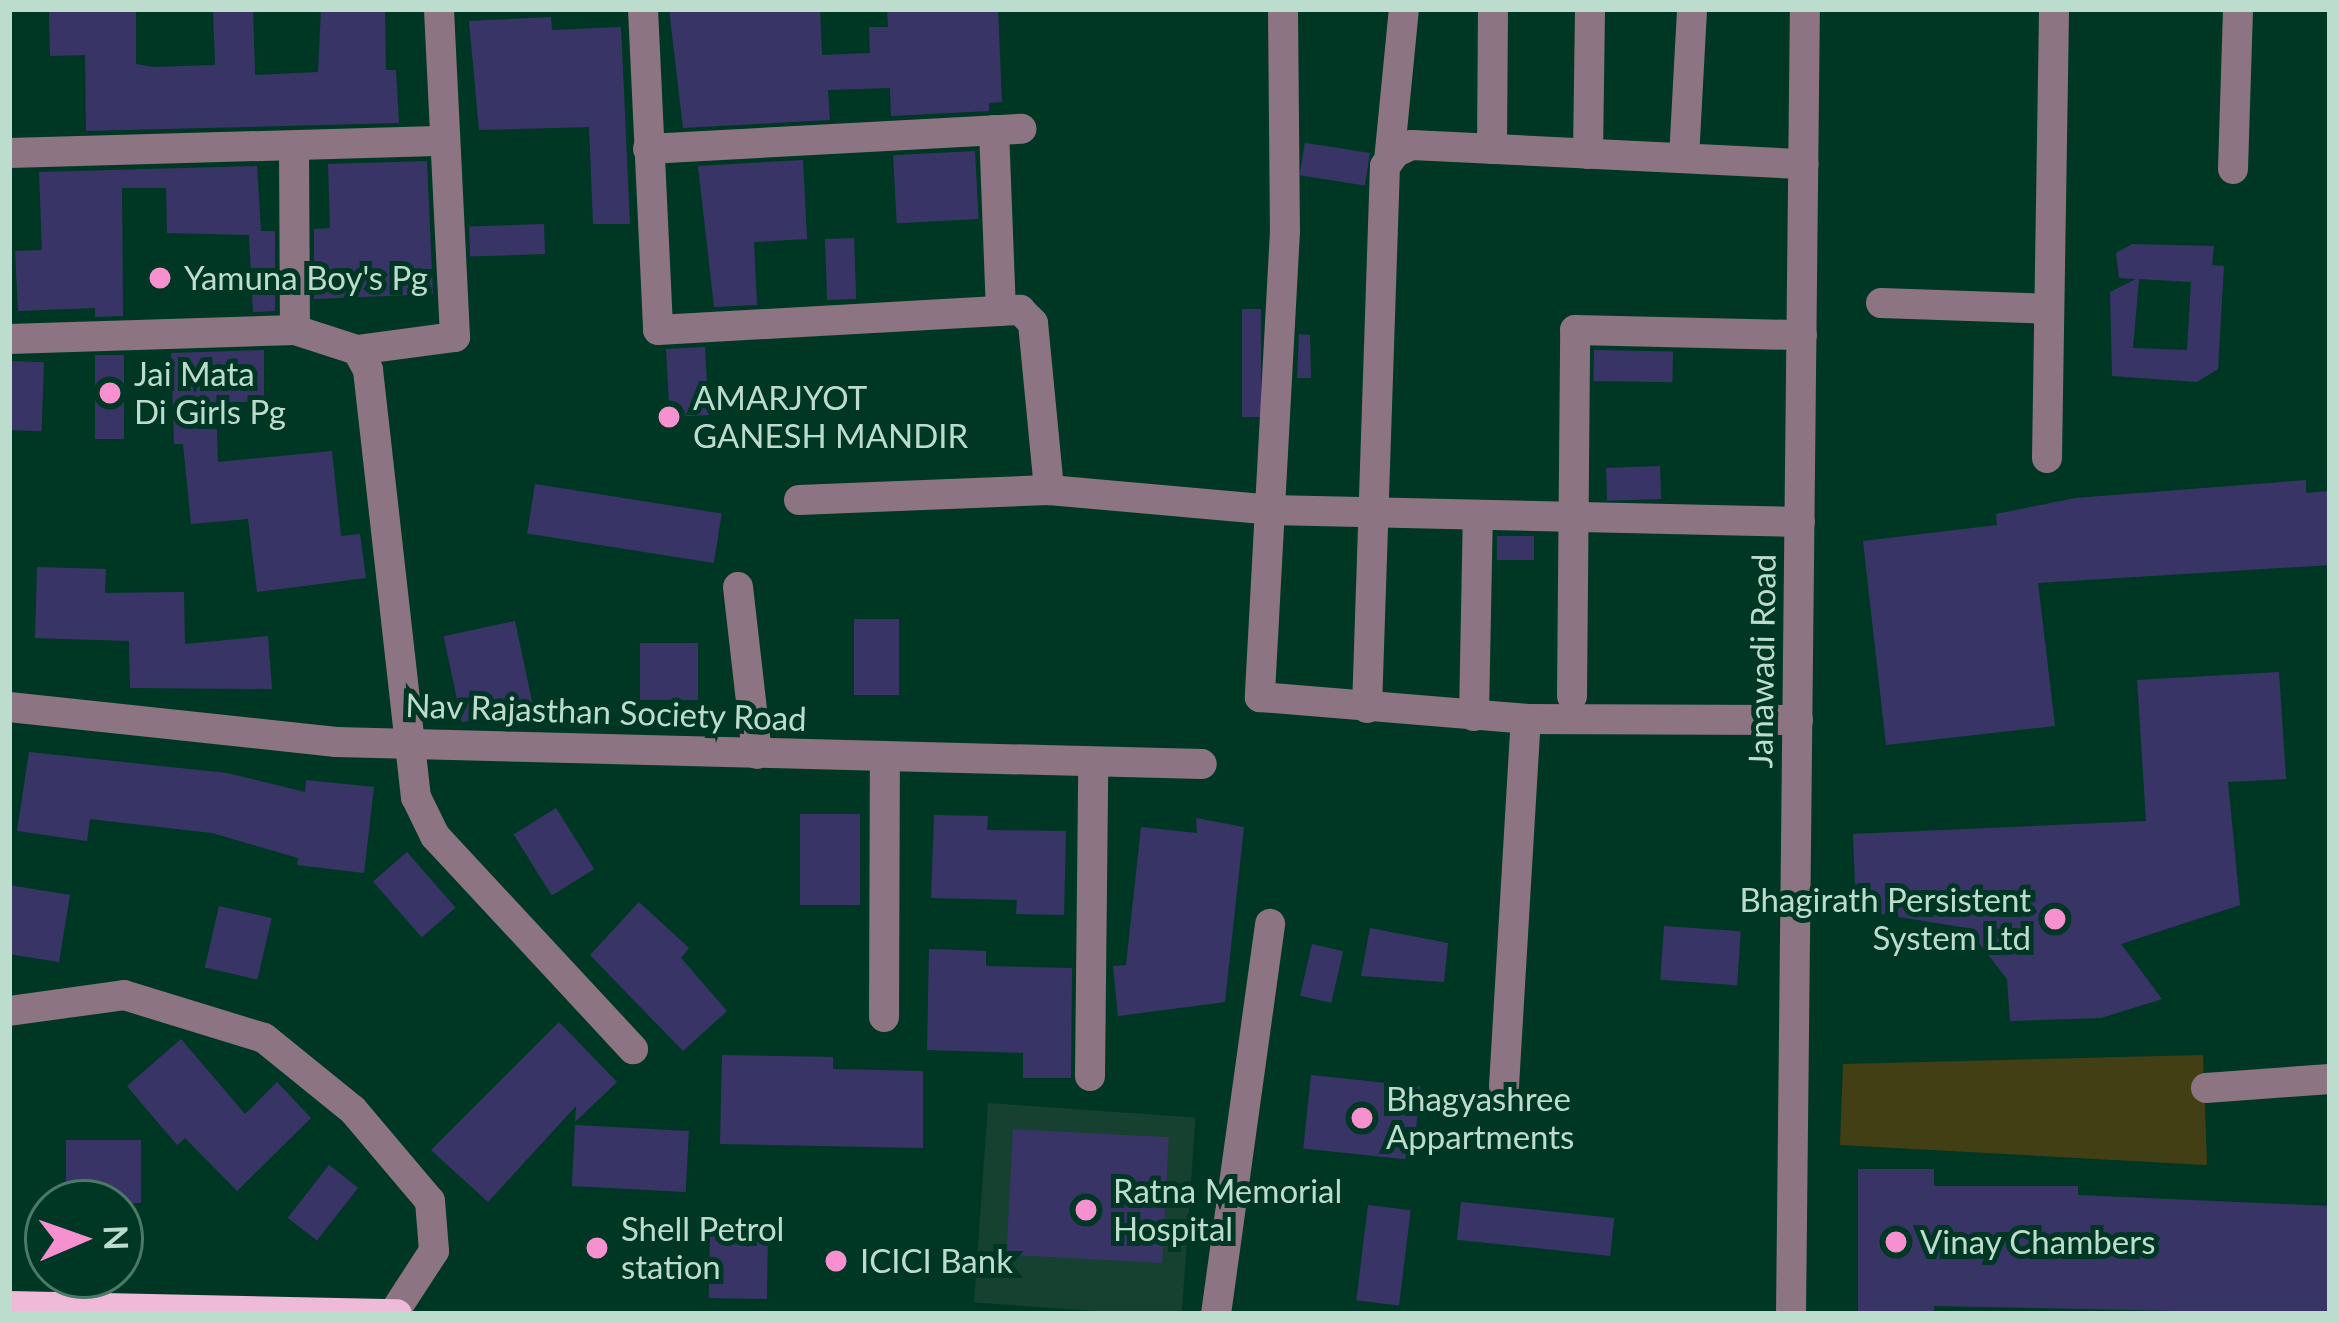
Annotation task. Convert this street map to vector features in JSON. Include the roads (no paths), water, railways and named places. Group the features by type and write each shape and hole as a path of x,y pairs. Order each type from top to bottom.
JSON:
{"main road":[{"path":"9,1306 395,1314"}],"street":[{"path":"9,339 295,330 357,350 454,337 440,9"},
{"path":"643,9 658,330 1020,310 1033,323 1049,490"},
{"path":"1283,9 1285,231 1260,697 1526,719 1798,721"},
{"path":"1367,708 1389,161 1404,9"},
{"path":"1492,149 1493,9"},
{"path":"1588,154 1590,9"},
{"path":"1684,158 1692,9"},
{"name":"Janawadi Road","path":"1791,1314 1805,9"},
{"path":"2047,458 2054,9"},
{"path":"2234,169 2238,9"},
{"path":"648,149 1008,130 1001,311"},
{"path":"9,153 445,142"},
{"path":"1389,161 1412,145 1804,164"},
{"path":"294,146 295,330"},
{"path":"1882,303 2049,309"},
{"path":"1572,696 1575,330 1802,335"},
{"path":"357,350 368,370 416,797 435,836 633,1049"},
{"path":"799,500 1049,490 1271,510 1800,522"},
{"path":"1474,716 1478,515"},
{"path":"738,587 757,754"},
{"name":"Nav Rajasthan Society Road","path":"9,707 218,734 1093,766 1202,764"},
{"path":"1504,1087 1526,719"},
{"path":"884,1017 885,759"},
{"path":"1090,1076 1093,766"},
{"path":"1216,1314 1270,923"},
{"path":"9,1012 124,995 264,1038 353,1110 430,1201 434,1251 395,1314"},
{"path":"2206,1088 2330,1079"}],"place":[{"name":"Yamuna Boy's Pg","path":"160,278"},
{"name":"Jai Mata Di Girls Pg","path":"110,393"},
{"name":"AMARJYOT GANESH MANDIR","path":"669,417"},
{"name":"Bhagirath Persistent System Ltd","path":"2055,919"},
{"name":"Bhagyashree Appartments","path":"1362,1118"},
{"name":"Ratna Memorial Hospital","path":"1086,1210"},
{"name":"Vinay Chambers","path":"1896,1242"},
{"name":"Shell Petrol station","path":"597,1248"},
{"name":"ICICI Bank","path":"836,1261"}]}
